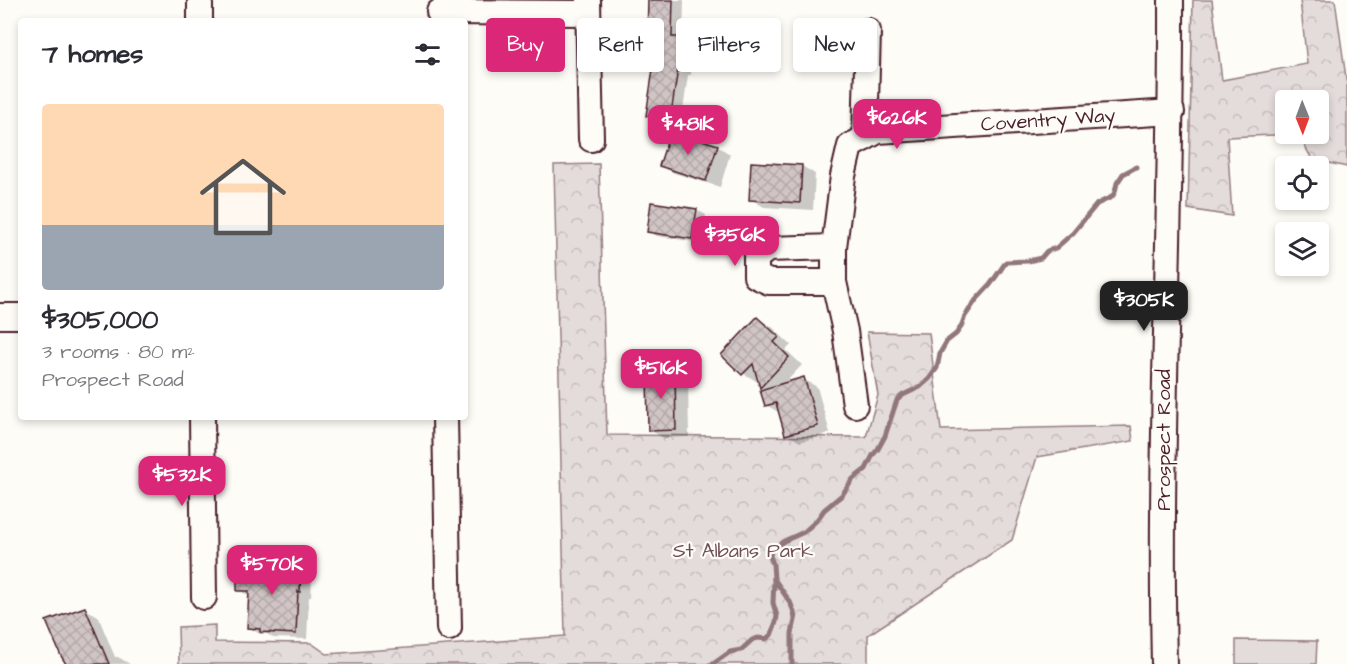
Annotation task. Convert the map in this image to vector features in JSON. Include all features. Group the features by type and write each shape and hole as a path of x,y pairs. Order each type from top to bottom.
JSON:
{"street":[{"path":"200,0 200,18"},
{"name":"Prospect Road","path":"1164,664 1164,367 1172,112 1171,0"},
{"path":"439,11 588,6 591,139"},
{"path":"855,405 845,331 834,282 834,247 843,176 850,146 865,138 867,72"},
{"name":"Coventry Way","path":"865,138 878,131 1172,112"},
{"path":"834,247 768,249 756,258 756,276 769,282 834,282"},
{"path":"0,316 18,316"},
{"path":"202,420 204,597"},
{"path":"446,420 449,628"}],"green space":[{"path":"1193,0 1212,0 1222,80 1307,64 1300,0 1335,0 1347,85 1347,167 1329,163 1329,156 1310,156 1304,144 1329,144 1329,90 1275,90 1275,135 1227,137 1232,216 1188,209"},
{"name":"St Albans Park","path":"599,164 607,435 866,437 878,395 867,332 929,333 941,430 1131,426 1133,441 1037,457 1012,540 868,635 868,664 179,664 178,627 215,625 215,642 311,643 327,654 565,636 554,165"},
{"path":"1236,640 1317,641 1316,664 1236,664"}],"building":[{"path":"648,0 673,0 672,37 676,37 678,72 670,120 646,116 653,72 664,72 664,18 648,18"},
{"path":"671,130 718,145 706,181 659,166"},
{"path":"751,162 802,165 800,203 749,200"},
{"path":"651,202 697,209 692,239 647,232"},
{"path":"757,317 779,337 774,342 789,357 760,388 753,364 742,375 721,355"},
{"path":"647,370 675,370 676,430 648,431"},
{"path":"804,377 818,426 785,435 776,403 765,406 760,390"},
{"path":"254,560 294,561 294,571 301,571 296,634 260,632 260,629 247,628 249,591 237,591 237,571 254,572"},
{"path":"85,607 109,664 66,664 46,621"}],"waterway":[{"path":"713,664 730,652 741,650 752,640 766,639 771,635 777,616 773,603 774,579 771,550 804,532 824,510 842,495 853,479 866,469 885,436 897,400 929,379 937,368 940,353 947,341 956,334 976,300 1006,262 1041,258 1047,251 1056,248 1073,233 1097,204 1112,197 1123,174 1136,167"},
{"path":"774,579 794,612 792,664"}]}
